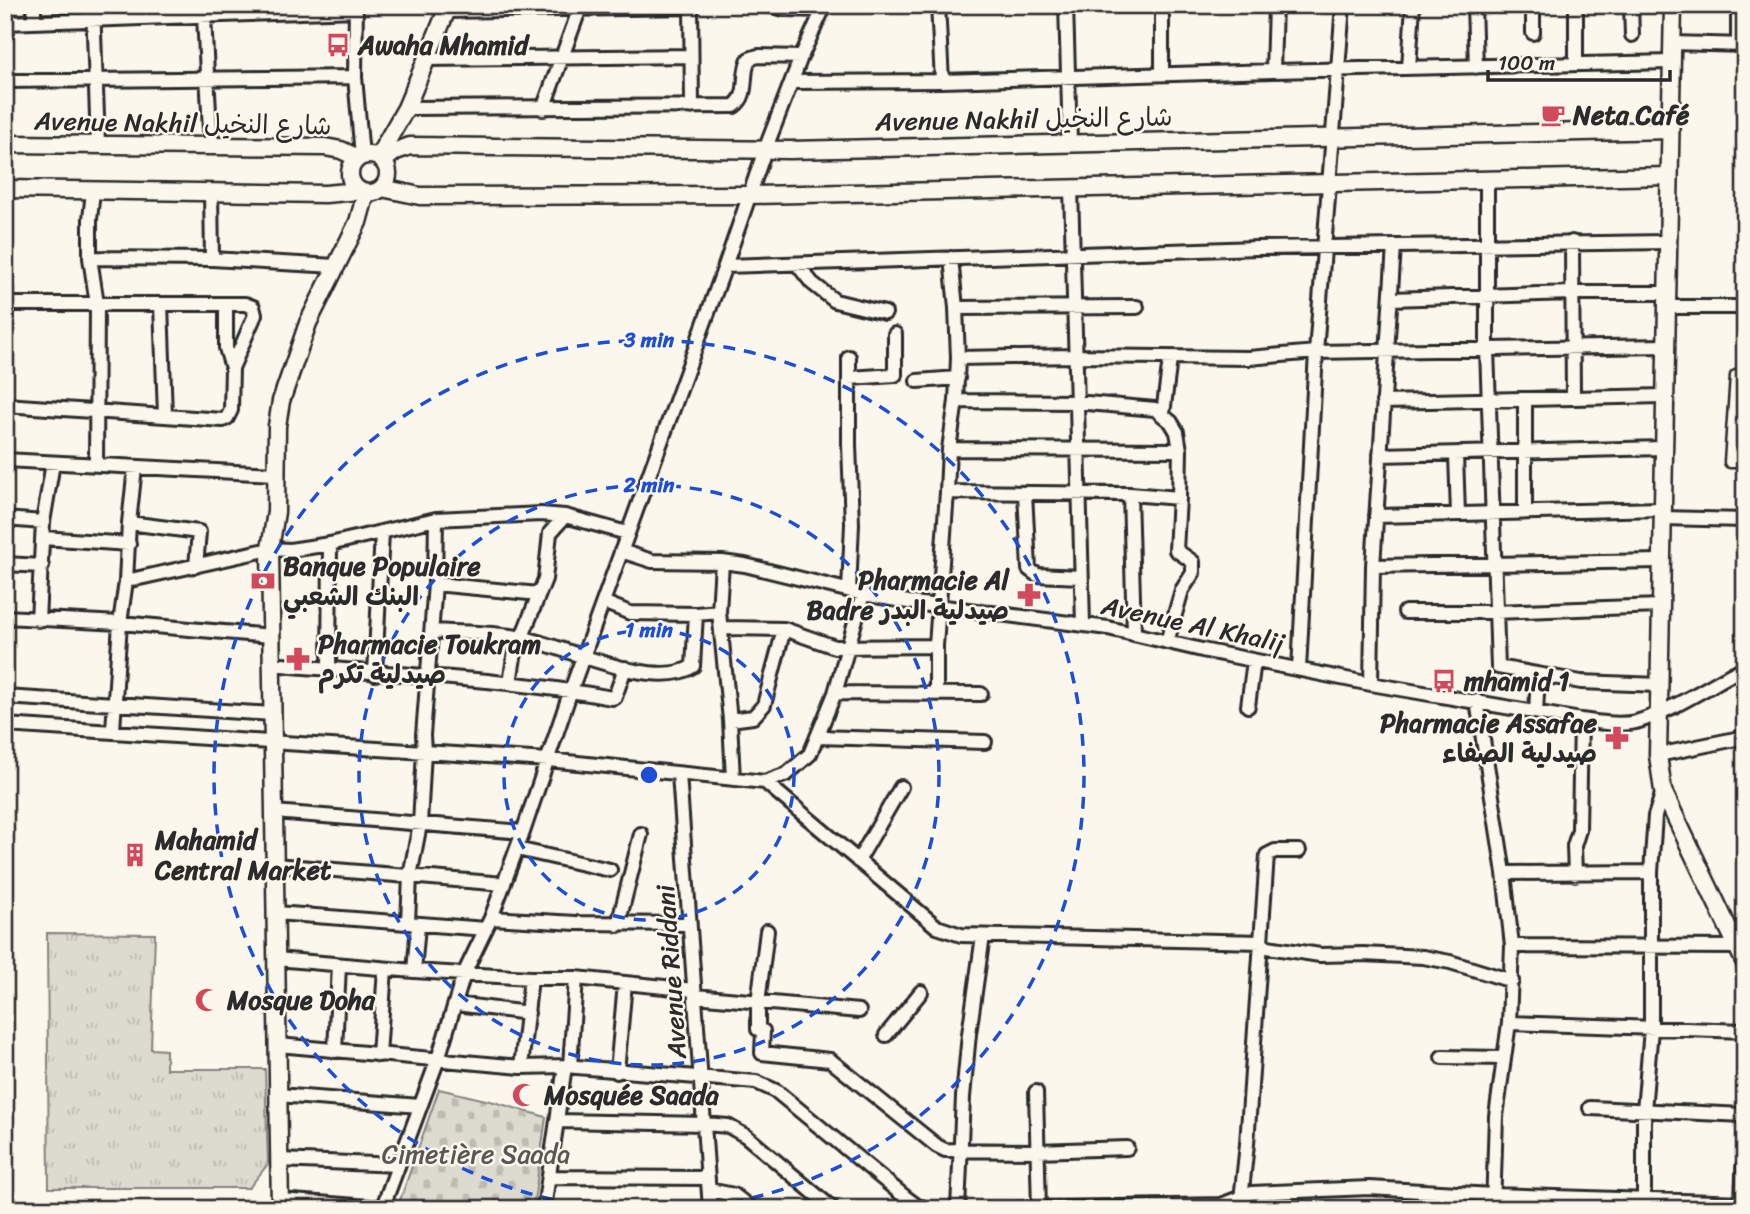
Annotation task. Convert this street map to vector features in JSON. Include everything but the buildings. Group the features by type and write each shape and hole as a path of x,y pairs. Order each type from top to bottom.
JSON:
{"street":[{"path":"34,5 34,22"},
{"path":"93,5 98,144"},
{"path":"362,192 358,222 308,323 290,372 277,426 276,512 270,549 279,1160 280,1204 382,1209 438,1059 464,974 488,923 517,849 748,195 801,57 824,8 784,9 767,5"},
{"path":"938,5 942,81"},
{"path":"1066,5 1070,142"},
{"path":"1162,5 1162,74"},
{"path":"1273,71 1275,5"},
{"path":"1298,669 1316,352 1343,5"},
{"path":"1409,68 1413,5"},
{"path":"1474,5 1476,67"},
{"path":"1532,5 1533,33"},
{"path":"1576,5 1576,64"},
{"path":"1631,5 1632,35"},
{"path":"1673,5 1658,755 1663,791 1740,947 1745,963"},
{"path":"1672,43 1741,45 1738,5"},
{"path":"370,158 391,136 406,108 447,8 691,6 692,107"},
{"path":"542,109 580,7"},
{"path":"5,23 94,20 143,12 356,8 355,77 370,158 388,174 382,188 375,192 325,194 5,190"},
{"path":"205,11 213,145"},
{"path":"425,59 691,56"},
{"path":"406,108 734,106 741,102 749,60 758,56 801,57"},
{"path":"792,82 942,81 1671,62"},
{"path":"5,81 208,81 355,77"},
{"name":"Avenue Nakhil شارع النخيل","path":"404,148 765,149 1670,130"},
{"path":"391,136 394,144 404,148"},
{"name":"Avenue Nakhil شارع النخيل","path":"5,144 326,147 370,158"},
{"path":"362,192 352,185 349,172 352,164 404,148"},
{"path":"382,188 420,196 748,195 1669,176"},
{"path":"1487,180 1485,296 1498,667 1594,683 1659,685"},
{"path":"1071,188 1083,625"},
{"path":"93,191 90,258 97,304 96,464"},
{"path":"211,191 212,259"},
{"path":"1572,242 1573,397"},
{"path":"725,266 1324,247 1667,242"},
{"path":"1371,684 1373,566 1394,246"},
{"path":"90,258 212,259 336,266"},
{"path":"936,693 936,646 949,449 958,378 951,258"},
{"path":"797,264 812,283 835,302 885,313"},
{"path":"1391,299 1573,293 1745,307"},
{"path":"5,304 245,304 256,310 250,330 232,368"},
{"path":"161,304 165,415"},
{"path":"5,405 223,420 231,410 232,368 226,348 226,304"},
{"path":"956,308 1137,306"},
{"path":"850,378 895,375 895,334"},
{"path":"958,358 1248,358 1316,352 1665,346"},
{"path":"849,357 852,524 849,590"},
{"path":"1163,414 1170,359"},
{"path":"1745,376 1737,376 1730,462 1745,462"},
{"path":"917,381 958,378"},
{"path":"1383,402 1664,396"},
{"path":"1525,399 1525,512"},
{"path":"956,401 1076,402 1142,407 1155,409 1171,422 1177,432 1180,450 1176,550 1193,562 1193,573 1182,590 1167,642"},
{"path":"1380,455 1663,448"},
{"path":"949,449 1180,450"},
{"path":"1456,455 1458,514"},
{"path":"5,460 275,474"},
{"path":"38,620 43,522 53,463"},
{"path":"113,730 135,467"},
{"path":"947,492 1130,494 1179,498"},
{"path":"1025,493 1029,569 1037,575 1081,577"},
{"path":"1130,494 1134,632"},
{"path":"1376,516 1525,512 1662,514 1745,520"},
{"path":"126,581 270,549 290,550 330,544 436,519 541,514 565,516 627,533"},
{"path":"510,683 514,657 545,579 550,533 565,516"},
{"path":"5,519 43,522"},
{"path":"408,922 410,876 420,824 423,735 435,584 436,519"},
{"path":"129,523 199,532 196,566"},
{"path":"375,674 382,533"},
{"path":"43,538 129,544"},
{"path":"329,669 330,544"},
{"name":"Avenue Al Khalij","path":"621,551 652,561 746,565 863,594 1134,632 1167,642 1371,684 1615,724 1635,722 1658,712 1745,667"},
{"path":"1373,566 1661,561"},
{"path":"722,562 719,612 733,779"},
{"path":"5,564 42,566"},
{"path":"435,584 540,594"},
{"path":"5,724 548,760 765,782 787,774 810,754 835,693 863,594"},
{"path":"603,602 630,613 719,612"},
{"path":"1405,612 1495,612 1660,606"},
{"path":"432,631 523,638 583,658 662,674 686,671 693,666 696,614"},
{"path":"5,617 120,623 271,636"},
{"path":"722,628 784,629 835,647 936,646"},
{"path":"730,720 753,717 764,705 784,629"},
{"path":"1248,706 1254,661"},
{"path":"272,664 510,683 615,697 625,668"},
{"path":"1536,712 1538,675"},
{"path":"835,693 981,694"},
{"path":"5,697 273,714"},
{"path":"1477,701 1513,946 1509,1023 1496,1116 1493,1202"},
{"path":"1575,874 1581,720"},
{"path":"818,737 985,742"},
{"path":"1658,755 1745,737"},
{"name":"Avenue Riddani","path":"679,774 710,1209"},
{"path":"765,782 937,927 961,935 1261,944 1320,955 1423,957 1450,962 1512,981"},
{"path":"858,860 901,787"},
{"path":"1644,1204 1644,1110 1651,1029 1651,872 1655,816 1663,791"},
{"path":"274,813 523,832"},
{"path":"618,925 641,834"},
{"path":"517,849 610,870"},
{"path":"1242,1202 1267,855 1275,850 1299,851"},
{"path":"275,865 504,884"},
{"path":"1504,873 1651,872"},
{"path":"275,913 408,922 689,925"},
{"path":"408,922 418,926 414,971"},
{"path":"766,932 758,1003 758,1029 764,1031 762,1053 831,1060 945,1150 1127,1148"},
{"path":"958,1209 969,1034 983,936"},
{"path":"1513,946 1740,947"},
{"path":"276,959 414,971 576,978 758,1003 859,1011"},
{"path":"335,1051 339,965"},
{"path":"379,1055 385,969"},
{"path":"521,1067 531,978"},
{"path":"544,1209 568,1066 576,978"},
{"path":"617,1072 625,983"},
{"path":"886,1035 921,992"},
{"path":"456,1004 528,1013"},
{"path":"1509,1023 1745,1031"},
{"path":"278,1045 521,1067 568,1066 766,1085 905,1197 917,1206 928,1209"},
{"path":"1442,1057 1504,1058"},
{"path":"1036,1092 1039,1208"},
{"path":"278,1094 419,1106"},
{"path":"1590,1108 1745,1115"},
{"path":"559,1121 728,1126 746,1136 833,1209"},
{"path":"279,1160 398,1165"},
{"path":"1017,1209 1221,1205 1242,1202 1266,1191 1369,1188 1493,1202 1743,1205 1745,1167"},
{"path":"550,1177 708,1184 734,1195 752,1209"}],"green space":[{"path":"47,933 155,934 151,1049 166,1050 166,1069 265,1069 268,1164 249,1188 49,1188"},
{"name":"Cimetière Saada","path":"439,1089 546,1117 533,1209 397,1209"}],"place":[{"name":"Awaha Mhamid","path":"338,45"},
{"name":"Neta Café","path":"1553,115"},
{"name":"Banque Populaire البنك الشعبي","path":"263,581"},
{"name":"Pharmacie Al Badre صيدلية البدر","path":"1029,595"},
{"name":"Pharmacie Toukram صيدلية تكرم","path":"298,659"},
{"name":"mhamid 1","path":"1444,681"},
{"name":"Pharmacie Assafae صيدلية الصفاء","path":"1617,738"},
{"name":"Mahamid Central Market","path":"135,855"},
{"name":"Mosque Doha","path":"207,1000"},
{"name":"Mosquée Saada","path":"524,1095"}]}
